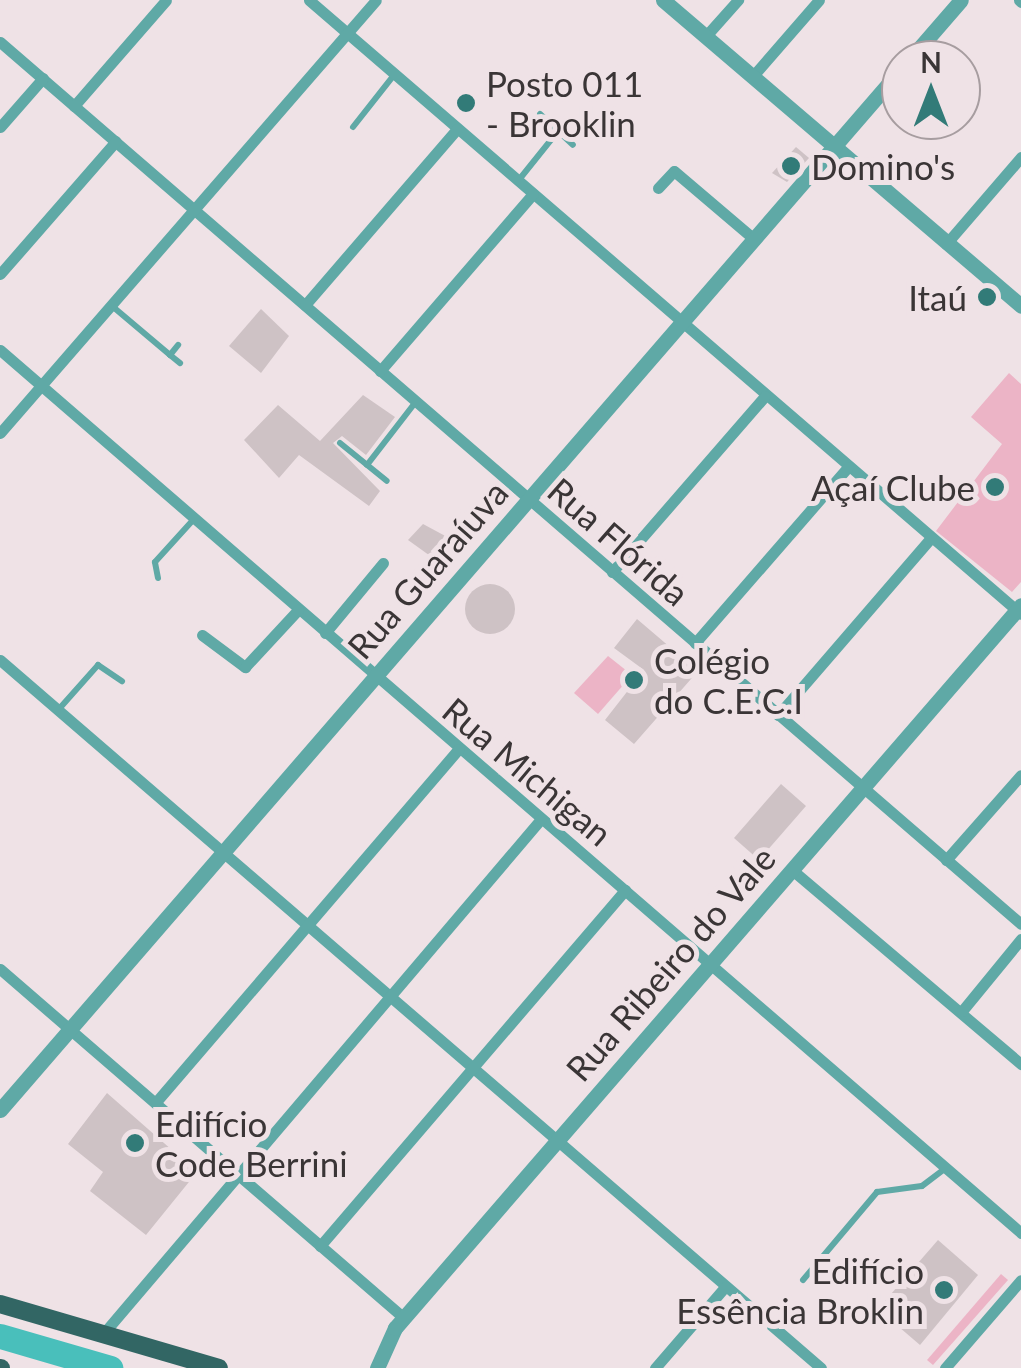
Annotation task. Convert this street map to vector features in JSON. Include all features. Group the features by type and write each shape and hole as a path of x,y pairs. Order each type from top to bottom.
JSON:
{"main road":[{"path":"0,1304 219,1368"}],"street":[{"path":"74,106 166,0"},
{"path":"309,0 765,396 1020,610"},
{"path":"0,433 376,0"},
{"path":"663,0 1021,306"},
{"path":"706,37 738,0"},
{"path":"752,77 819,0"},
{"path":"927,40 962,0"},
{"name":"Rua Flórida","path":"0,42 1021,924"},
{"path":"0,127 42,78"},
{"name":"Rua Guaraíuva","path":"0,1110 881,92"},
{"path":"304,305 457,128"},
{"path":"0,274 116,142"},
{"path":"946,244 1021,157"},
{"path":"658,188 674,170 754,239"},
{"path":"380,371 533,194"},
{"name":"Rua Michigan","path":"0,350 1021,1233"},
{"path":"612,572 765,396"},
{"path":"695,643 848,467"},
{"path":"778,715 931,538"},
{"path":"325,633 383,563"},
{"path":"202,635 245,668 298,610"},
{"name":"Rua Ribeiro do Vale","path":"376,1368 404,1318 1020,610"},
{"path":"0,660 821,1368"},
{"path":"156,1102 458,749"},
{"path":"946,860 1021,774"},
{"path":"104,1334 541,819"},
{"path":"791,869 1021,1064"},
{"path":"320,1246 625,890"},
{"path":"962,1011 1021,939"},
{"path":"0,969 404,1318"},
{"path":"945,1368 1021,1280"},
{"path":"654,1368 724,1286"}],"lane":[{"path":"354,127 394,74"},
{"path":"540,114 573,145"},
{"path":"517,182 558,131"},
{"path":"111,305 180,363"},
{"path":"170,355 178,345"},
{"path":"367,465 416,402"},
{"path":"340,443 387,481"},
{"path":"158,578 156,562 194,519"},
{"path":"58,710 94,667 104,665 122,681"},
{"path":"803,1280 877,1192 922,1186 946,1168"}],"shaded area":[{"name":"Açaí Clube","path":"1009,373 1021,384 1021,582 1012,592 936,531 1002,444 971,417"},
{"path":"608,656 632,675 598,714 574,693"},
{"path":"1001,1274 1008,1280 933,1365 927,1360"}],"building":[{"name":"Domino's","path":"796,147 809,158 787,182 772,173"},
{"path":"261,309 289,336 261,373 229,346"},
{"path":"363,395 395,417 366,455 342,436 333,443 380,491 369,506 299,455 279,478 244,440 278,405 320,441"},
{"path":"423,524 449,538 452,549 440,563 408,540"},
{"path":"490,584 508,591 515,609 508,627 490,634 472,627 465,609 472,591"},
{"name":"Colégio do C.E.C.I","path":"637,619 698,671 634,744 605,720 644,670 614,648"},
{"path":"781,784 806,806 759,860 734,838"},
{"path":"107,1093 197,1172 146,1235 90,1191 103,1172 68,1144"},
{"path":"938,1240 978,1275 920,1345 878,1309"}],"waterway":[{"path":"0,1336 110,1368"}],"place":[{"name":"Posto 011 - Brooklin","path":"466,103"},
{"name":"Domino's","path":"791,166"},
{"name":"Itaú","path":"987,297"},
{"name":"Açaí Clube","path":"995,487"},
{"name":"Colégio do C.E.C.I","path":"634,680"},
{"name":"Edifício Code Berrini","path":"135,1143"},
{"name":"Edifício Essência Broklin","path":"944,1290"}]}
